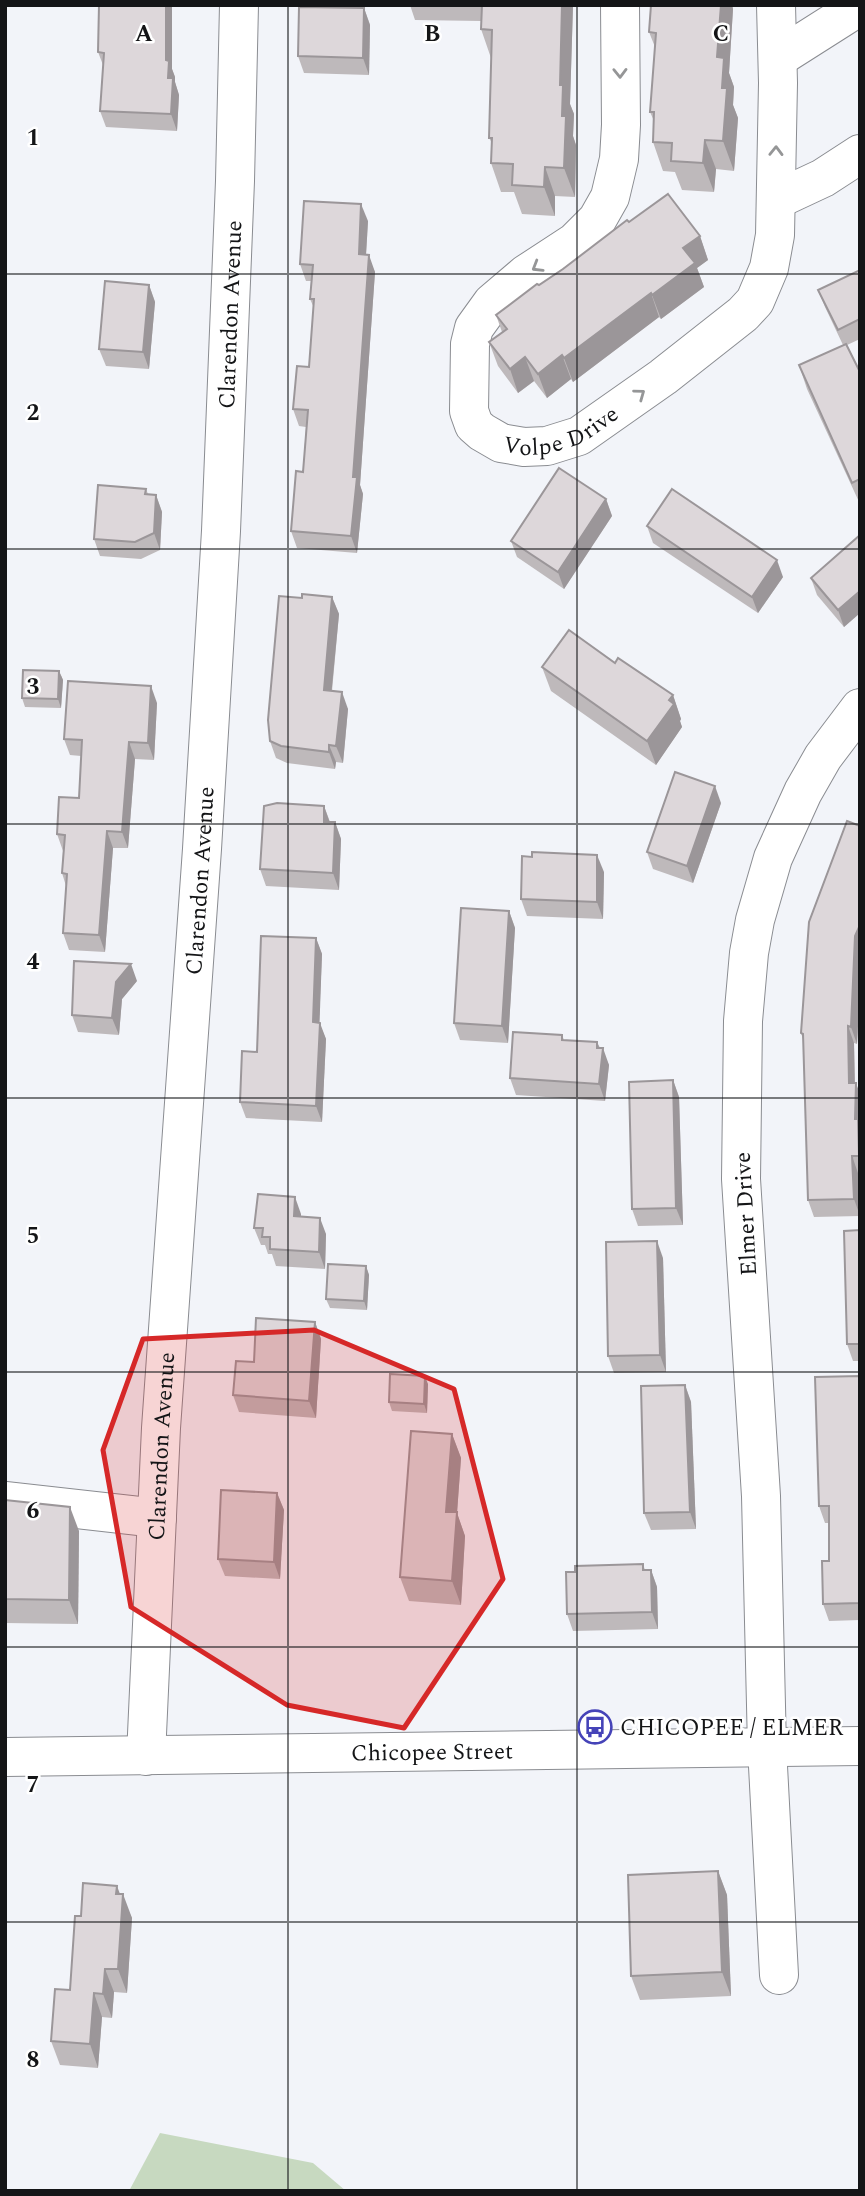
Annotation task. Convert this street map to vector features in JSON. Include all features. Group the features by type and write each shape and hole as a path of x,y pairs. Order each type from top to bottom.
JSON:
{"street":[{"name":"Clarendon Avenue","path":"146,1756 174,1235 202,849 221,531 239,5"},
{"name":"Volpe Drive","path":"620,5 621,125 619,159 610,197 597,220 575,242 503,292 474,328 470,344 469,411 474,425 501,443 524,447 547,446 579,436 663,377 755,302 769,268 775,235 778,58 776,5"},
{"path":"778,58 852,11"},
{"path":"776,200 823,178 860,154"},
{"name":"Elmer Drive","path":"779,1975 767,1747 761,1496 741,1180 744,1004 755,920 773,858 803,792 823,757 860,708"},
{"path":"5,1501 157,1518"},
{"name":"Chicopee Street","path":"5,1757 860,1746"}],"highlighted area":[{"path":"314,1330 454,1389 503,1579 404,1728 287,1705 131,1607 103,1450 143,1339"}],"green space":[{"path":"160,2133 313,2163 346,2191 129,2191"}],"building":[{"path":"99,5 166,5 166,60 169,61 168,78 173,78 171,114 100,111 104,53 98,52"},
{"path":"482,5 562,5 560,85 563,85 562,116 566,116 564,168 545,167 544,187 512,185 513,164 491,163 492,138 489,138 492,30 481,29"},
{"path":"651,5 721,5 717,57 724,58 722,88 727,88 723,141 705,140 703,163 671,161 672,143 653,142 654,112 650,112 656,33 649,32"},
{"path":"299,7 364,8 363,58 298,56"},
{"path":"668,194 700,236 683,248 695,263 538,374 525,357 510,369 489,342 507,329 496,315 627,220 629,222"},
{"path":"304,201 361,204 359,254 369,255 353,477 357,477 351,536 291,531 296,471 303,472 308,410 293,409 297,366 309,367 314,299 310,299 313,265 300,264"},
{"path":"860,270 860,319 838,330 818,290"},
{"path":"105,281 149,285 143,352 99,349"},
{"path":"846,344 860,372 860,479 852,483 799,365"},
{"path":"559,468 606,499 558,572 511,541"},
{"path":"98,485 146,489 145,494 156,495 154,533 135,542 94,539"},
{"path":"672,489 777,560 752,597 647,526"},
{"path":"860,535 860,591 838,610 811,578"},
{"path":"302,594 332,597 324,690 342,692 336,746 329,745 329,752 281,746 270,741 268,720 279,596 302,598"},
{"path":"569,630 615,663 618,658 673,695 669,700 674,704 647,741 542,667"},
{"path":"23,670 59,671 58,699 22,698"},
{"path":"68,681 151,686 148,743 129,742 122,832 107,831 99,935 63,933 67,874 62,873 65,835 57,834 59,797 79,798 82,740 64,739"},
{"path":"675,772 715,786 687,866 647,852"},
{"path":"277,803 324,806 324,822 335,822 333,873 260,869 264,806"},
{"path":"847,821 860,826 860,925 855,936 851,1027 848,1026 849,1083 856,1083 855,1119 858,1119 859,1156 852,1156 854,1199 808,1200 801,1033 809,922"},
{"path":"532,852 597,855 597,902 521,899 522,856 532,857"},
{"path":"461,908 509,911 502,1026 454,1023"},
{"path":"261,936 316,938 313,1022 320,1023 316,1106 240,1102 242,1051 257,1052"},
{"path":"74,961 131,964 116,982 112,1018 72,1015"},
{"path":"513,1032 562,1035 562,1040 597,1042 597,1048 603,1048 599,1084 510,1078"},
{"path":"673,1080 676,1208 632,1209 629,1082"},
{"path":"258,1194 295,1197 294,1216 320,1218 319,1252 270,1249 270,1237 262,1237 263,1228 254,1228"},
{"path":"860,1230 860,1344 847,1344 844,1231"},
{"path":"657,1241 660,1355 608,1356 606,1242"},
{"path":"328,1264 366,1266 364,1301 326,1299"},
{"path":"256,1318 315,1322 309,1401 233,1395 236,1361 254,1362"},
{"path":"390,1374 425,1376 424,1404 389,1402"},
{"path":"860,1376 860,1603 823,1604 822,1561 829,1561 829,1506 819,1506 815,1377"},
{"path":"685,1385 690,1512 644,1513 641,1386"},
{"path":"411,1431 452,1434 446,1512 457,1512 452,1581 400,1577"},
{"path":"221,1490 277,1493 274,1562 218,1559"},
{"path":"5,1500 70,1507 69,1600 5,1599"},
{"path":"643,1564 643,1570 651,1570 652,1612 567,1614 566,1572 575,1572 575,1566"},
{"path":"718,1871 722,1972 631,1976 628,1875"},
{"path":"83,1883 117,1886 116,1894 123,1894 118,1969 105,1969 103,1994 94,1993 90,2044 51,2041 55,1989 70,1990 75,1916 81,1916"}],"place":[{"name":"CHICOPEE / ELMER","path":"595,1727"}]}
